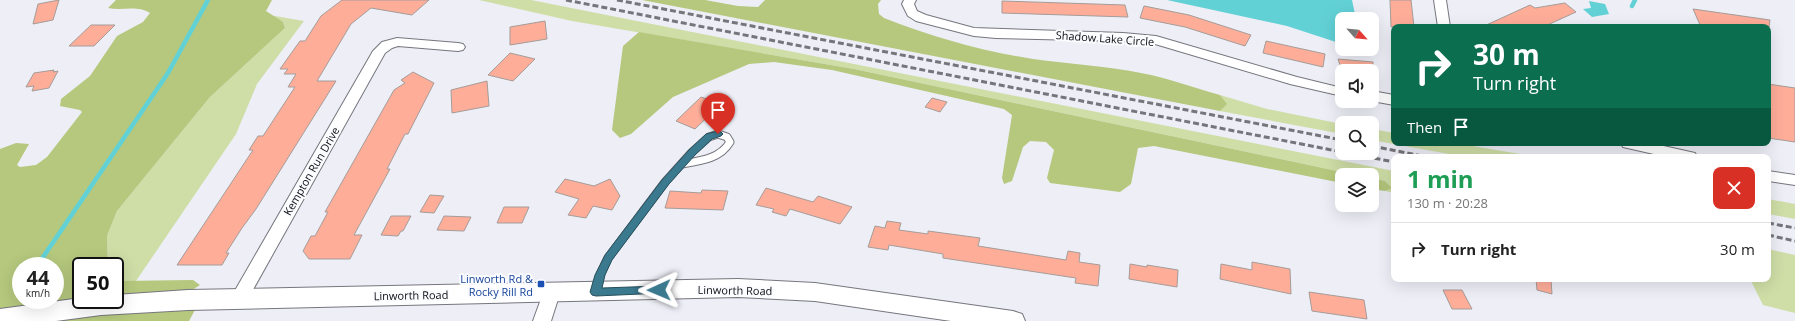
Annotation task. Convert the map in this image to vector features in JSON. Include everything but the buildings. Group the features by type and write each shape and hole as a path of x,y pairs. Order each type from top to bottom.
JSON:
{"main road":[{"name":"Linworth Road","path":"0,319 101,305 239,299 738,288 815,292 899,303 1012,321"}],"street":[{"path":"1440,0 1444,24"},
{"name":"Shadow Lake Circle","path":"911,6 933,23 974,32 996,34 1115,36 1156,40 1288,79 1335,90"},
{"name":"Kempton Run Drive","path":"239,299 380,50 387,45 397,42 458,47"},
{"path":"1379,97 1391,99"},
{"path":"1641,146 1677,154"},
{"path":"1771,176 1795,180"},
{"path":"542,321 551,293"}],"lane":[{"path":"596,292 600,275 608,258 665,182 682,164 709,137 718,134 727,137 730,142 728,148 718,155 682,164"}],"green space":[{"path":"116,0 272,0 266,11 283,22 285,28 210,97 117,211 107,236 108,257 72,257 72,301 64,303 64,257 12,257 12,309 20,309 0,312 0,149 16,143 29,144 17,165 20,167 36,165 47,157 82,112 80,110 60,106 61,99 90,76 117,36 143,22 150,13 140,9 108,8"},
{"path":"479,0 531,0 1379,168 1335,168 1335,171 854,69 572,21"},
{"path":"642,0 705,0 738,6 758,7 765,0 881,0 878,4 879,14 884,18 939,37 976,48 1014,56 1151,75 1220,95 1227,104 1220,111"},
{"path":"269,15 304,21 257,84 236,134 136,281 124,281 124,257 108,257 107,236 117,211 210,97 285,28 283,22"},
{"path":"639,32 854,69 1335,171 1335,182 1154,146 1138,148 1131,184 1120,192 1050,183 1047,178 1054,150 1046,142 1030,141 1023,147 1012,181 1004,184 1002,178 1012,115 1004,109 832,70 774,62 749,64 673,97 631,134 620,138 612,130 623,46"},
{"path":"1220,95 1267,109 1335,123 1335,133 1220,111 1226,104"},
{"path":"1379,130 1391,132 1391,143 1379,141"},
{"path":"1405,146 1473,146 1519,154 1449,154"},
{"path":"1379,168 1391,170 1391,187 1385,181 1379,180"},
{"path":"1379,180 1385,181 1391,187 1385,191 1379,190"},
{"path":"1391,188 1391,192 1385,191"},
{"path":"1771,200 1795,204 1795,219 1771,215"},
{"path":"1771,250 1795,255 1795,313 1763,305 1752,282 1771,282"},
{"path":"193,280 200,285 189,292 124,296 124,281"},
{"path":"196,308 189,321 47,321 100,314"}],"water":[{"path":"1167,0 1352,0 1355,12 1335,12 1335,42 1287,26"},
{"path":"1589,1 1605,4 1609,14 1592,17 1583,9 1591,8"}],"waterway":[{"path":"43,257 168,73 208,0"},
{"path":"1632,6 1635,0"}],"railway":[{"path":"566,0 1335,151"},
{"path":"617,0 1335,139"},
{"path":"1379,147 1412,154"},
{"path":"1379,159 1391,161"},
{"path":"1771,224 1795,228"},
{"path":"1771,236 1795,241"}],"place":[{"name":"Linworth Rd & Rocky Rill Rd","path":"541,284"}],"route":[{"path":"659,290 596,292 600,275 608,258 665,182 692,152 709,137 718,134"}]}
